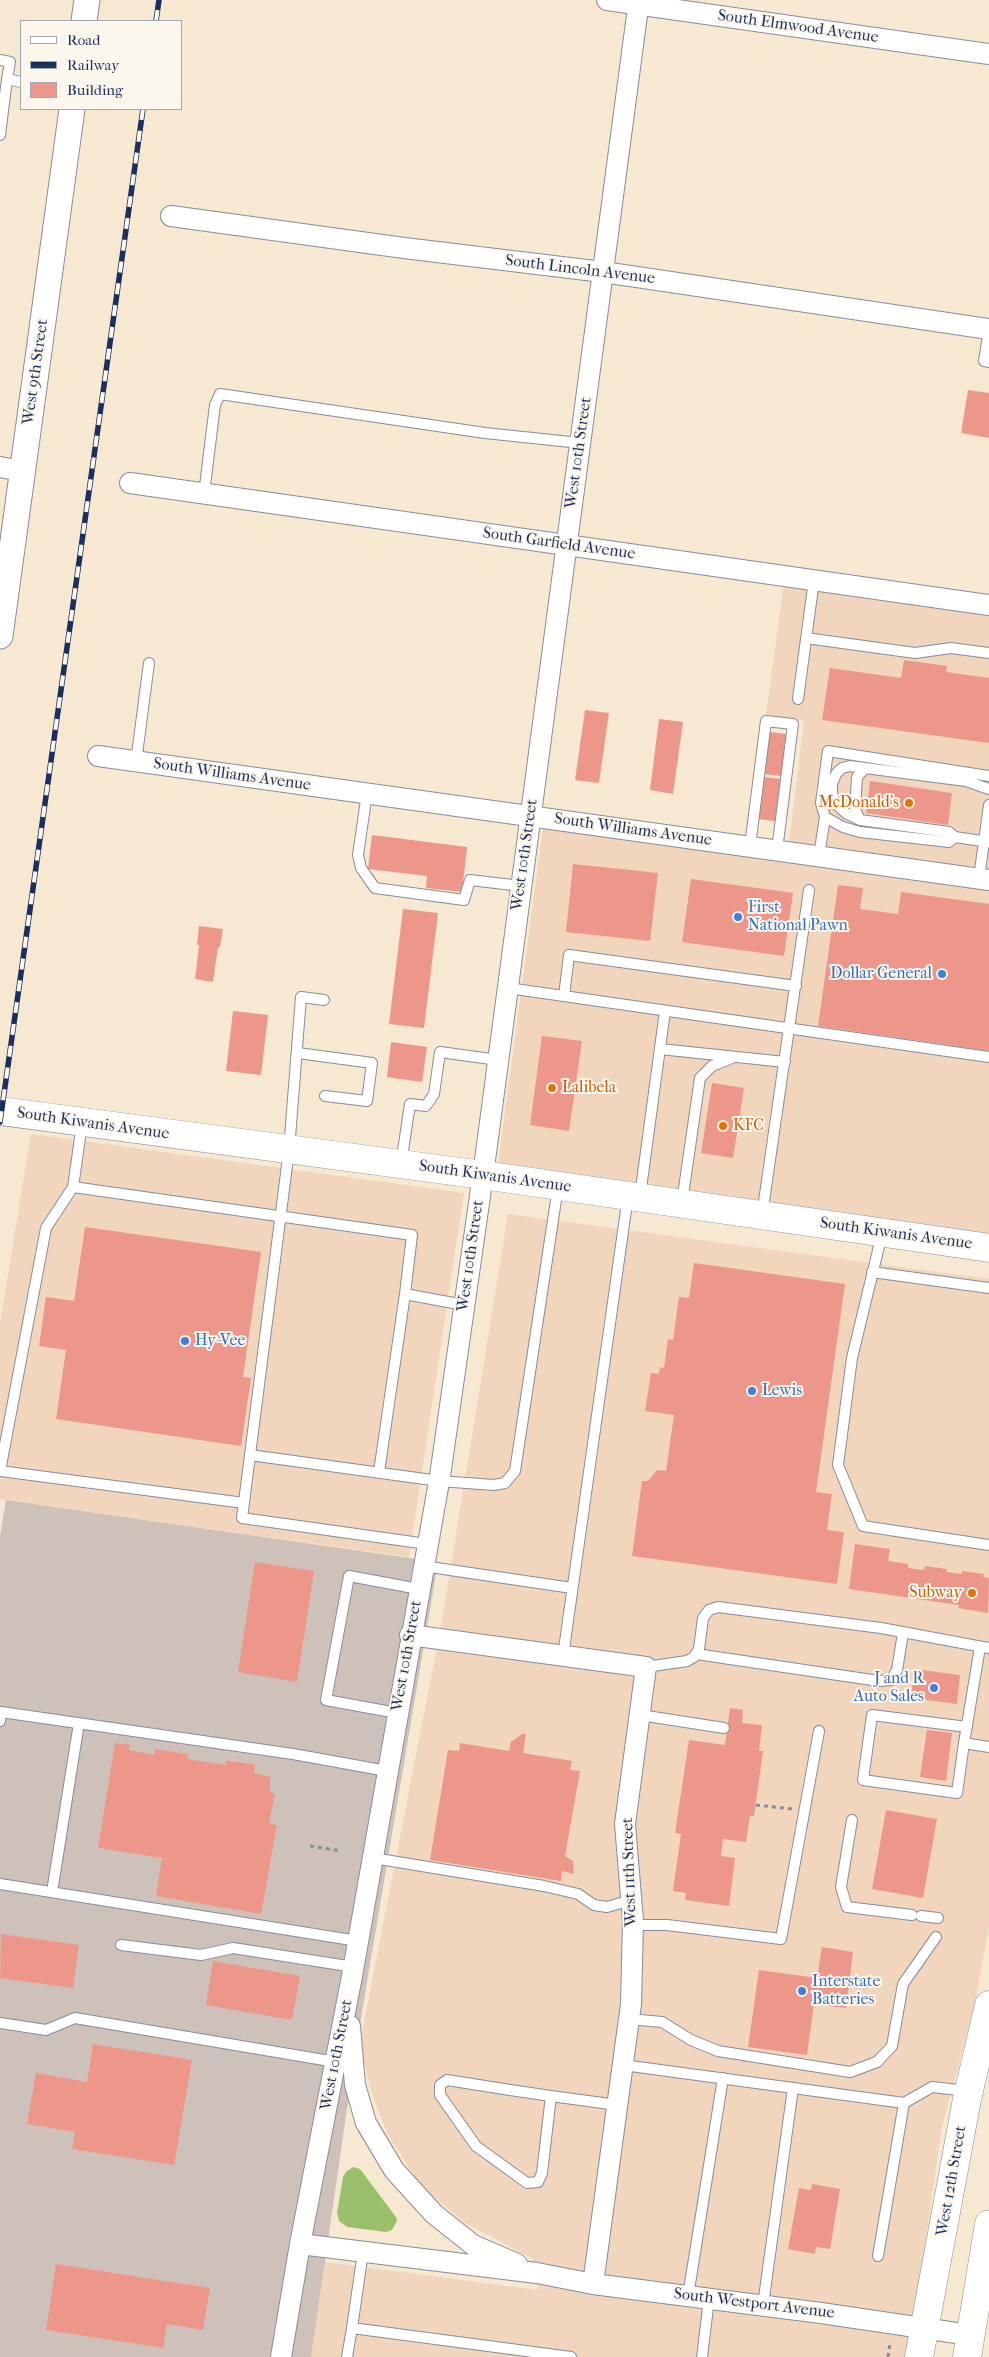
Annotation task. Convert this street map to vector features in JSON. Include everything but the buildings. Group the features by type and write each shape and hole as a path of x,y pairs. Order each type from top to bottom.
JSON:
{"main road":[{"name":"South Kiwanis Avenue","path":"0,1111 483,1175 989,1248"},
{"name":"West 12th Street","path":"919,2357 969,2091 989,2005"},
{"path":"968,2346 989,2224"}],"street":[{"path":"84,20 87,0"},
{"name":"South Elmwood Avenue","path":"607,0 639,2 989,54"},
{"name":"West 10th Street","path":"281,2357 300,2244 353,1971 410,1635 439,1480 483,1175 639,2"},
{"name":"West 9th Street","path":"0,636 11,469 72,110"},
{"name":"South Lincoln Avenue","path":"171,216 404,248 603,272 989,329"},
{"name":"South Garfield Avenue","path":"130,483 989,605"},
{"name":"South Williams Avenue","path":"98,756 984,879"},
{"path":"410,1635 646,1667"},
{"name":"West 11th Street","path":"593,2284 629,2018 632,1925 625,1824 646,1667"},
{"name":"South Westport Avenue","path":"353,1971 349,2037 355,2085 366,2124 394,2170 434,2214 473,2245 537,2273"},
{"name":"South Westport Avenue","path":"300,2244 537,2273 593,2284 924,2328 968,2346"}],"lane":[{"path":"0,60 10,62 0,129"},
{"path":"7,80 20,82"},
{"path":"989,329 984,361 989,362"},
{"path":"204,494 215,405 220,394 485,433 580,443"},
{"path":"798,699 814,580"},
{"path":"806,638 915,654 951,648 989,653"},
{"path":"136,762 149,662"},
{"path":"750,846 766,721 793,724 777,850"},
{"path":"819,856 825,817 821,803 828,751 989,776"},
{"path":"986,841 955,837 948,832 860,820 846,813 835,803 832,784 836,774 842,768 850,766 966,781 989,789"},
{"path":"860,820 855,809 854,798 857,777 865,768"},
{"path":"367,793 358,855 360,868 375,888 464,900 470,880 521,886"},
{"path":"984,879 989,805"},
{"path":"825,817 844,827 860,832 949,842 955,837"},
{"path":"762,1216 809,890"},
{"path":"564,996 570,955 796,986"},
{"path":"508,988 789,1030 989,1057"},
{"path":"324,1000 302,997 289,1150 242,1518 427,1544"},
{"path":"563,1656 572,1588 665,1011"},
{"path":"660,1048 784,1062"},
{"path":"401,1165 410,1104 426,1106 434,1094 440,1052 498,1060"},
{"path":"298,1053 372,1063 367,1101 325,1096"},
{"path":"682,1204 700,1078 712,1066 734,1057"},
{"path":"83,1122 73,1187 46,1228 0,1471 244,1503"},
{"path":"250,1454 439,1480 494,1485 505,1483 514,1471 558,1186"},
{"path":"73,1187 281,1218 412,1235 379,1472"},
{"path":"882,1232 852,1358 838,1465 863,1526 989,1545"},
{"path":"872,1272 989,1288"},
{"path":"405,1294 464,1305"},
{"path":"423,1566 572,1588"},
{"path":"398,1713 326,1700 349,1576 419,1589"},
{"path":"646,1667 687,1661 694,1657 699,1649 703,1618 709,1610 718,1607 903,1633 984,1648 964,1743 957,1794 863,1780 872,1715 967,1727"},
{"path":"696,1654 879,1681 891,1680 897,1670 903,1633"},
{"path":"0,1721 1,1712 293,1754 387,1771"},
{"path":"640,1715 724,1728"},
{"path":"52,1892 79,1723"},
{"path":"632,1925 667,1924 782,1939 819,1731"},
{"path":"964,1743 989,1746"},
{"path":"852,1820 841,1887 847,1907 938,1918"},
{"path":"372,1858 544,1886 578,1894 594,1905 607,1906 631,1900"},
{"path":"0,1884 358,1941"},
{"path":"629,2018 662,2022 691,2040 718,2051 850,2072 877,2062 892,2046 903,1984 936,1937"},
{"path":"121,1945 201,1955 233,1948 353,1971"},
{"path":"0,2023 46,2030 75,2018 336,2062"},
{"path":"622,2065 904,2103 932,2087 969,2091"},
{"path":"688,2296 722,2078"},
{"path":"551,2096 542,2173 538,2182 527,2183 476,2146 440,2095 440,2085 447,2080 616,2105"},
{"path":"762,2306 793,2088"},
{"path":"878,2256 904,2103"},
{"path":"347,2357 363,2252"},
{"path":"702,2357 710,2299"},
{"path":"352,2328 571,2357"}],"path":[{"path":"756,1805 805,1811"},
{"path":"310,1846 341,1851"}],"shaded area":[{"path":"784,583 989,612 989,870 789,843 804,721 766,715"},
{"path":"543,828 989,890 989,1235 498,1164"},
{"path":"31,1134 464,1193 409,1557 0,1499 0,1323"},
{"path":"508,1214 989,1279 989,1927 973,2012 942,2126 909,2357 311,2357 324,2262 538,2290 533,2259 465,2223 421,2186 388,2135 372,2094 360,2043 442,1621"},
{"path":"6,1500 438,1562 356,2047 311,2357 0,2357 0,1536"}],"green space":[{"path":"353,2167 360,2169 396,2217 397,2221 392,2230 386,2232 347,2227 339,2221 337,2213 343,2177"}],"railway":[{"path":"156,20 159,0"},
{"path":"0,1122 143,110"}],"place":[{"name":"McDonald's","path":"909,803"},
{"name":"First National Pawn","path":"738,917"},
{"name":"Dollar General","path":"942,974"},
{"name":"Lalibela","path":"552,1088"},
{"name":"KFC","path":"723,1126"},
{"name":"Hy-Vee","path":"185,1341"},
{"name":"Lewis","path":"752,1391"},
{"name":"Subway","path":"972,1593"},
{"name":"J and R Auto Sales","path":"934,1688"},
{"name":"Interstate Batteries","path":"802,1991"}]}
